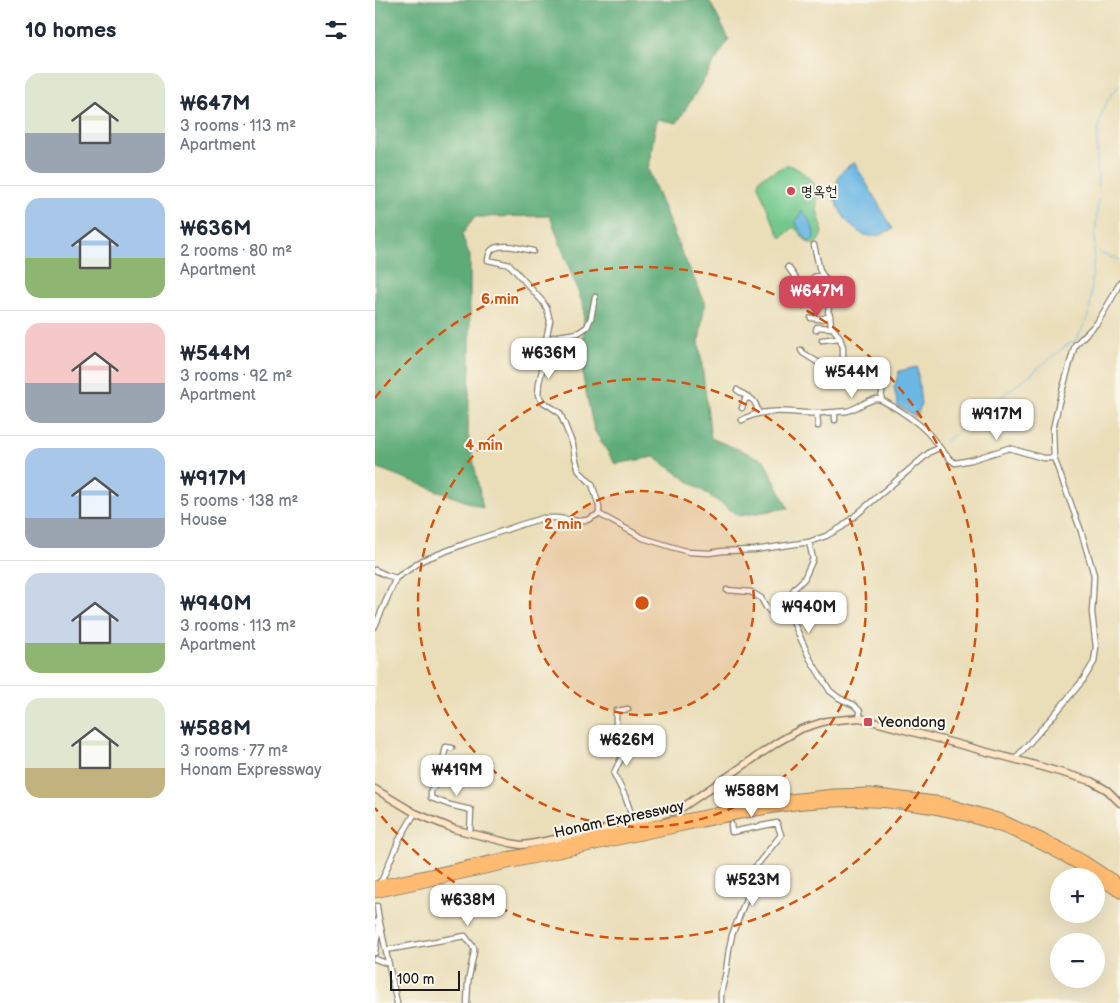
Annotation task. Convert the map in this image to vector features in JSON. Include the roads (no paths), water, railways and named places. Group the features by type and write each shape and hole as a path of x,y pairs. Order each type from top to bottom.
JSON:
{"highway":[{"name":"Honam Expressway","path":"376,888 618,833 764,803 809,796 870,793 943,802 1001,819 1085,860 1120,884"},
{"name":"Honam Expressway","path":"376,888 749,813 803,804 838,801 870,801 919,806 970,816 1028,838 1081,868"},
{"name":"Honam Expressway","path":"1105,883 1120,893"}],"main road":[{"path":"375,789 415,813 455,829 521,845 634,822 674,811 683,807 778,742 801,729 826,721 860,718 1015,759 1091,782 1107,790 1120,803"}],"street":[{"path":"814,245 820,271 833,286 834,297 828,312 831,326 840,338 843,347 843,363 865,377 881,381 883,384 881,400"},
{"path":"533,250 505,246 496,247 490,252 488,260 510,265 547,309 550,320 543,353 543,366 538,394 542,401 560,413 573,445 579,471 592,484 599,506 599,514"},
{"path":"788,267 805,289 813,277 823,275"},
{"path":"1015,759 1083,680 1094,662 1096,647 1092,613 1094,575 1081,531 1054,458 1053,429 1075,345 1097,323 1120,282"},
{"path":"546,339 578,333 587,327 595,298"},
{"path":"811,318 821,319 830,316"},
{"path":"816,330 817,327 833,328"},
{"path":"822,340 840,338"},
{"path":"801,350 830,370 845,364"},
{"path":"737,390 754,400 758,414"},
{"path":"741,408 745,399 750,398"},
{"path":"742,420 749,416 776,412 817,413 846,411 873,399 881,400 919,424 939,448 955,463 1009,448 1043,458 1054,458"},
{"path":"835,412 835,420"},
{"path":"817,413 818,426"},
{"path":"599,514 643,538 689,552 709,553 754,550 809,542 826,536 842,527 930,452 939,448"},
{"path":"375,626 396,578 423,560 543,518 579,521 587,520 599,514"},
{"path":"809,542 813,559 804,579 792,593 791,617 810,659 830,690 839,698 854,705 860,711 860,718"},
{"path":"375,563 376,571 396,578"},
{"path":"727,590 751,592 761,598 776,618 791,617"},
{"path":"628,709 616,711 616,724 627,747 613,774 625,796 634,822"},
{"path":"452,748 446,747 443,772 431,791 431,798 471,810 471,833"},
{"path":"721,781 727,803"},
{"path":"376,888 399,840 415,813"},
{"path":"721,1003 721,993 732,935 748,894 750,878 753,870 781,835 777,823 731,832 731,824"},
{"path":"377,906 377,922 386,950 397,1003"},
{"path":"375,953 377,922"},
{"path":"386,950 465,936 474,948 468,982 467,1003"},
{"path":"375,959 389,964"}],"water":[{"path":"854,162 893,229 876,236 865,235 853,228 843,216 837,204 835,191 839,176 844,169"},
{"path":"802,211 809,220 813,230 814,238 809,242 795,221 800,217"},
{"path":"917,367 921,404 917,417 898,406 894,388 899,371"}],"waterway":[{"path":"1098,186 1097,145 1100,119 1111,95 1120,85"},
{"path":"943,443 1067,345 1076,340 1087,319 1090,308 1098,199"},
{"path":"1100,253 1120,260"}],"place":[{"name":"명옥헌","path":"791,191"},
{"name":"Yeondong","path":"868,722"}]}
